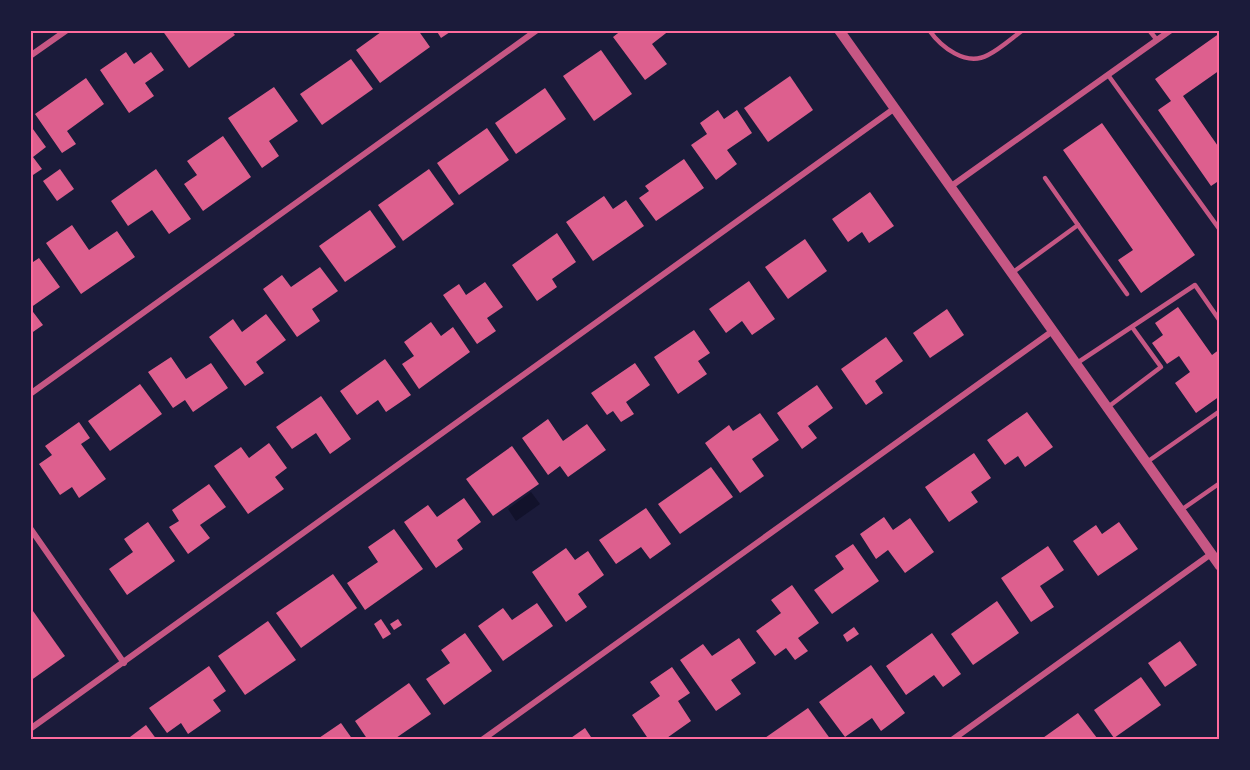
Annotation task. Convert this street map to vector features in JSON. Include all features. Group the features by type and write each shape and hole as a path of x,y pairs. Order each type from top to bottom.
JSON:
{"street":[{"path":"30,56 67,30"},
{"path":"30,394 537,30"},
{"path":"839,30 1220,566"},
{"path":"950,187 1171,30"},
{"path":"30,729 895,108"},
{"path":"482,740 1054,330"},
{"path":"30,528 124,663"},
{"path":"952,740 1211,554"}],"lane":[{"path":"929,30 936,40 955,54 971,59 987,56 1023,30"},
{"path":"1149,30 1157,40"},
{"path":"1108,75 1220,230"},
{"path":"1045,178 1126,294"},
{"path":"1012,273 1078,225"},
{"path":"1077,363 1196,285 1220,321"},
{"path":"1108,407 1161,367 1132,327"},
{"path":"1147,462 1220,411"},
{"path":"1181,510 1220,483"}],"shaded area":[{"path":"531,492 540,504 516,521 508,509"}],"building":[{"path":"162,30 231,30 235,35 189,68"},
{"path":"380,30 418,30 430,47 380,83 356,50 381,32"},
{"path":"436,30 453,30 441,38"},
{"path":"622,30 670,30 652,44 667,64 645,80 613,37"},
{"path":"1220,33 1220,70 1183,96 1220,149 1220,180 1211,186 1158,110 1171,101 1155,79"},
{"path":"601,50 632,94 594,121 563,76"},
{"path":"126,52 134,64 151,52 164,70 145,83 154,96 129,113 100,70"},
{"path":"351,59 373,89 322,125 300,94"},
{"path":"790,76 813,110 768,142 744,108"},
{"path":"86,78 104,104 67,131 76,144 62,153 35,114"},
{"path":"274,87 298,121 269,141 279,156 262,168 228,118"},
{"path":"545,88 566,119 516,154 495,123"},
{"path":"718,110 724,119 737,110 752,133 727,150 737,164 716,180 691,145 707,134 700,123"},
{"path":"1102,123 1195,255 1141,293 1118,260 1133,250 1063,150"},
{"path":"30,125 46,147 33,157 42,169 30,177"},
{"path":"487,128 509,160 459,195 437,163"},
{"path":"223,136 251,177 203,211 184,184 197,175 187,161"},
{"path":"684,159 704,188 656,221 639,198 649,191 645,186"},
{"path":"60,169 74,189 57,201 43,181"},
{"path":"156,169 191,219 169,234 152,210 128,226 111,201"},
{"path":"429,169 454,204 403,241 378,205"},
{"path":"870,192 894,226 869,243 862,232 848,242 832,219"},
{"path":"604,196 613,209 626,200 644,226 593,261 566,222"},
{"path":"370,210 396,247 345,282 319,246"},
{"path":"72,225 89,250 117,231 135,257 81,294 46,243"},
{"path":"557,233 576,262 552,279 557,287 537,301 512,265"},
{"path":"805,239 827,271 788,299 765,267"},
{"path":"39,258 60,287 30,308 30,264"},
{"path":"320,267 338,291 312,309 320,321 297,337 263,289 282,275 291,287"},
{"path":"749,281 775,319 752,335 742,321 726,333 709,309"},
{"path":"485,282 503,307 487,318 496,331 477,344 443,295 459,284 466,295"},
{"path":"1178,307 1212,355 1220,349 1220,396 1196,413 1175,383 1190,372 1179,356 1167,364 1152,343 1163,335 1155,323"},
{"path":"30,308 43,325 30,334"},
{"path":"947,309 964,335 930,358 913,333"},
{"path":"266,314 286,340 256,362 264,373 245,386 209,337 233,319 242,332"},
{"path":"431,322 441,336 453,327 470,352 419,389 402,364 414,356 404,342"},
{"path":"694,330 710,353 698,361 707,374 678,394 654,357"},
{"path":"886,337 903,361 875,381 883,393 866,405 841,369"},
{"path":"171,357 186,379 211,363 228,388 193,412 185,400 173,408 148,372"},
{"path":"385,359 411,395 386,412 378,400 357,415 340,391"},
{"path":"635,363 650,385 626,402 634,414 621,422 613,411 607,415 591,393"},
{"path":"140,384 162,414 110,451 88,421"},
{"path":"817,385 833,408 808,426 817,438 802,449 777,413"},
{"path":"321,396 351,439 330,454 316,433 292,449 276,427"},
{"path":"1027,412 1053,447 1025,467 1018,456 1005,465 987,440"},
{"path":"760,413 779,440 752,459 764,476 740,493 705,443 729,425 733,431"},
{"path":"548,419 563,441 587,424 606,450 568,477 560,466 548,475 522,438"},
{"path":"79,422 90,438 81,444 106,479 79,498 72,487 60,495 39,464 52,455 45,446"},
{"path":"269,443 287,468 275,477 284,489 248,514 214,466 241,447 249,458"},
{"path":"512,446 539,484 493,516 466,479"},
{"path":"974,453 991,478 971,492 978,502 949,522 925,487"},
{"path":"711,467 733,497 680,534 658,504"},
{"path":"209,484 226,507 200,525 210,538 188,554 169,527 179,521 172,510"},
{"path":"464,498 481,522 457,540 463,549 436,568 404,522 428,505 437,517"},
{"path":"646,508 671,544 650,559 641,547 616,564 599,540"},
{"path":"884,517 893,530 910,518 934,552 905,573 888,550 876,559 860,534"},
{"path":"148,522 175,561 127,595 109,569 133,552 124,539"},
{"path":"1119,522 1138,549 1098,576 1073,541 1096,525 1102,534"},
{"path":"394,529 423,569 365,610 347,583 378,562 368,547"},
{"path":"853,544 879,581 832,614 814,590 844,569 835,556"},
{"path":"1048,546 1064,570 1040,586 1054,607 1031,622 1001,578"},
{"path":"566,548 575,560 588,551 604,575 578,594 587,607 566,622 532,572"},
{"path":"333,574 357,608 301,648 276,613"},
{"path":"792,585 819,623 798,638 808,651 795,660 786,648 775,656 756,631 781,613 771,600"},
{"path":"997,601 1019,633 973,665 951,634"},
{"path":"537,603 553,626 503,661 478,626 503,608 512,620"},
{"path":"33,611 65,656 30,681 30,613"},
{"path":"381,619 391,634 383,639 374,624"},
{"path":"398,619 402,625 394,630 390,624"},
{"path":"268,621 296,660 245,695 218,656"},
{"path":"854,627 859,634 847,642 843,635"},
{"path":"465,633 492,671 444,705 426,679 450,663 441,650"},
{"path":"932,633 961,674 943,687 934,675 906,695 886,666"},
{"path":"739,638 756,663 731,680 741,694 716,711 680,660 703,644 712,656"},
{"path":"1180,641 1197,665 1165,687 1148,663"},
{"path":"871,665 905,713 881,731 872,718 845,737 819,702"},
{"path":"209,666 226,691 213,700 221,711 188,734 181,723 167,733 149,708"},
{"path":"672,667 690,693 678,701 691,721 664,740 649,740 632,715 660,696 650,682"},
{"path":"1141,677 1161,705 1114,738 1094,710"},
{"path":"409,683 431,714 393,740 368,740 355,721"},
{"path":"808,708 831,740 762,740"},
{"path":"1078,713 1097,738 1040,740"},
{"path":"341,723 353,740 316,740"},
{"path":"146,725 157,740 126,740"},
{"path":"585,728 593,740 568,740"}]}
